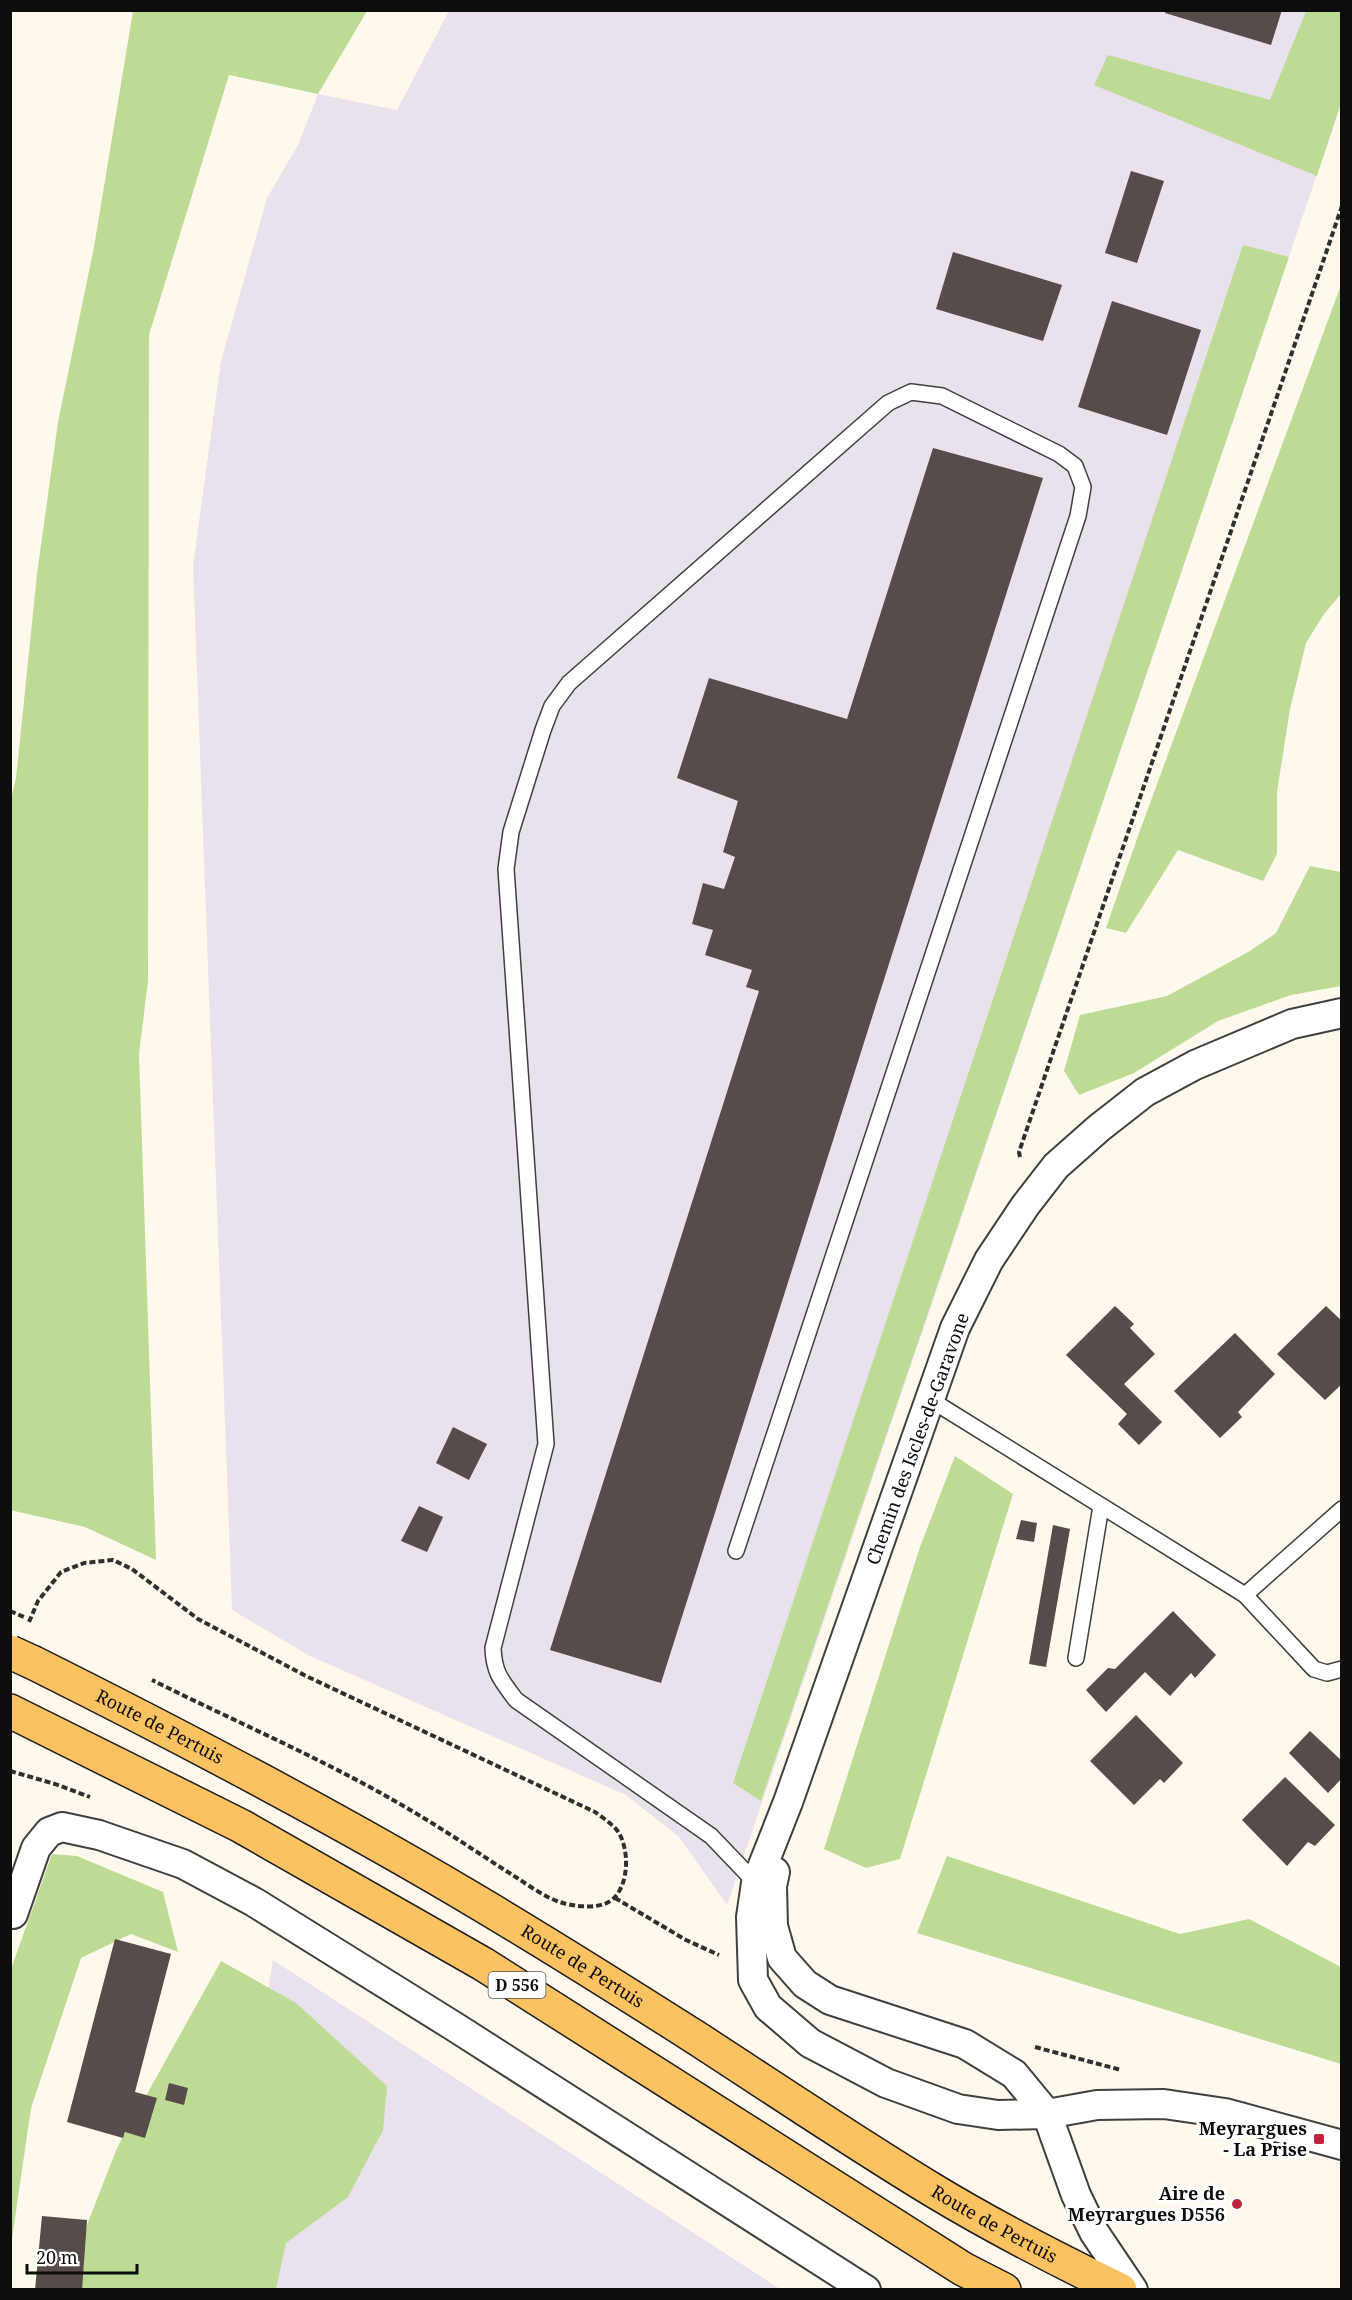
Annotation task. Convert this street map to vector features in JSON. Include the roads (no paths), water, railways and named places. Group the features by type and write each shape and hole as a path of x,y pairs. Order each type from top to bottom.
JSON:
{"main road":[{"name":"Route de Pertuis","path":"22,1657 181,1737 395,1854 489,1909 695,2037 818,2119 934,2191 1061,2261 1120,2289"},
{"name":"D 556","path":"11,1711 241,1826 483,1964 963,2269 1004,2289"}],"street":[{"name":"Chemin des Iscles-de-Garavone","path":"788,1802 955,1328 989,1260 1025,1206 1056,1166 1145,1092 1195,1065 1292,1024 1341,1013"},
{"path":"788,1802 756,1883 751,1917 753,1980 768,2007 810,2043 886,2082 958,2109 998,2115 1047,2114 1097,2105 1164,2104 1225,2113 1341,2145"},
{"path":"788,1802 772,1886 772,1926 782,1958 805,1984 830,2000 966,2044 1014,2074 1047,2114 1076,2195 1094,2232 1133,2289"},
{"path":"12,1917 36,1848 49,1832 62,1827 99,1835 183,1864 254,1902 425,2008 866,2289"}],"lane":[{"path":"736,1551 1078,516 1083,487 1075,466 1059,454 942,396 911,392 888,403 569,683 552,706 543,730 511,832 506,869 546,1444 493,1648 494,1664 497,1675 516,1700 711,1836 756,1883"},
{"path":"931,1400 1245,1595 1314,1669 1327,1673 1341,1669"},
{"path":"1076,1658 1101,1506"},
{"path":"1245,1595 1341,1509"}],"place":[{"name":"Meyrargues - La Prise","path":"1319,2139"},
{"name":"Aire de Meyrargues D556","path":"1237,2204"}]}
